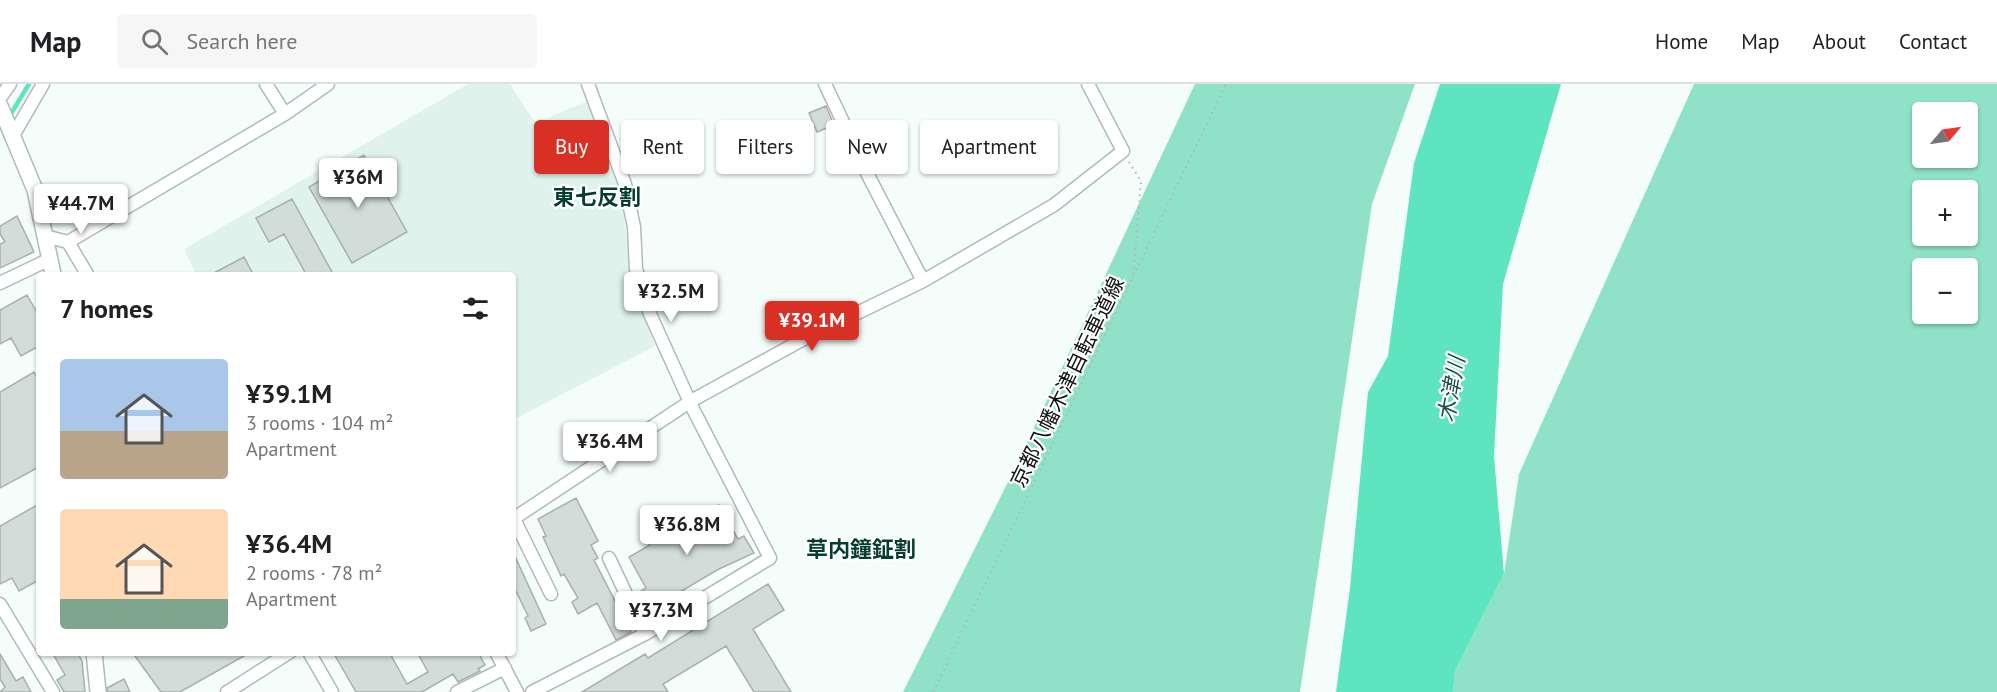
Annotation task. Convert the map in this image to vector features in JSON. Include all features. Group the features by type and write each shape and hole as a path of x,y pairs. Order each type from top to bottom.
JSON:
{"street":[{"path":"0,283 52,267 34,190 0,104 10,84"},
{"path":"13,133 43,84"},
{"path":"266,84 285,114"},
{"path":"68,242 285,114 328,84"},
{"path":"532,692 645,634 770,558 650,314 636,269 634,227 625,184 588,84"},
{"path":"825,84 869,177 923,281"},
{"path":"516,517 691,401 802,340 923,281 1054,205 1123,151 1088,84"},
{"path":"45,236 68,242 86,272"},
{"path":"516,525 551,594"},
{"path":"609,558 645,634"},
{"path":"0,604 53,692"},
{"path":"94,656 98,692"},
{"path":"227,692 284,656"},
{"path":"311,656 332,692"},
{"path":"498,656 517,692"},
{"path":"457,692 505,668"}],"path":[{"name":"京都八幡木津自転車道線","path":"933,692 1133,282 1226,84"},
{"path":"1123,151 1141,181 1133,282"}],"shaded area":[{"path":"468,84 510,84 534,121 534,174 609,174 609,155 621,189 631,278 655,346 516,418 516,272 195,272 184,249"},
{"path":"1195,84 1415,84 1372,204 1300,692 903,692 1017,464"},
{"path":"1694,84 1997,84 1997,692 1453,692 1455,671 1504,574 1519,474"},
{"path":"590,100 597,120 542,120"}],"water":[{"name":"木津川","path":"1440,84 1561,84 1503,284 1494,456 1504,574 1455,671 1453,692 1336,692 1350,588 1368,392 1388,356 1414,163"}],"building":[{"path":"826,106 832,120 826,120 826,128 817,132 814,120 809,113"},
{"path":"364,155 407,232 352,263 309,187"},
{"path":"292,199 332,272 305,272 284,234 269,242 256,218"},
{"path":"17,216 34,252 0,268 0,244 5,242 0,234 0,226"},
{"path":"244,257 252,272 216,272"},
{"path":"27,295 36,311 36,348 21,356 11,338 0,344 0,310"},
{"path":"34,372 36,376 36,469 0,488 0,392"},
{"path":"576,498 598,541 591,545 598,558 594,560 631,632 616,640 597,603 578,614 572,602 578,598 564,574 561,576 543,537 546,536 538,519"},
{"path":"719,505 738,539 744,536 754,553 717,570 648,611 638,593 646,588 629,557 650,545 646,538 655,532 658,536"},
{"path":"36,506 36,582 19,591 12,578 0,584 0,526"},
{"path":"516,559 546,624 531,631 525,618 528,616 516,591"},
{"path":"768,584 784,610 753,629 791,692 754,692 726,646 663,684 668,692 582,692 645,654 648,658"},
{"path":"0,654 16,681 23,677 31,692 0,692 5,687 0,679"},
{"path":"54,656 79,656 82,661 85,692 64,692 57,680 65,675"},
{"path":"135,656 244,656 180,692 161,692"},
{"path":"335,656 391,656 407,684 428,672 419,656 480,656 485,665 478,669 480,671 458,682 453,674 422,692 356,692"},
{"path":"124,679 130,692 108,692 107,688"}],"waterway":[{"path":"9,117 29,84"}],"district":[{"name":"東七反割","path":"597,197"},
{"name":"草内鐘鉦割","path":"861,549"}]}
